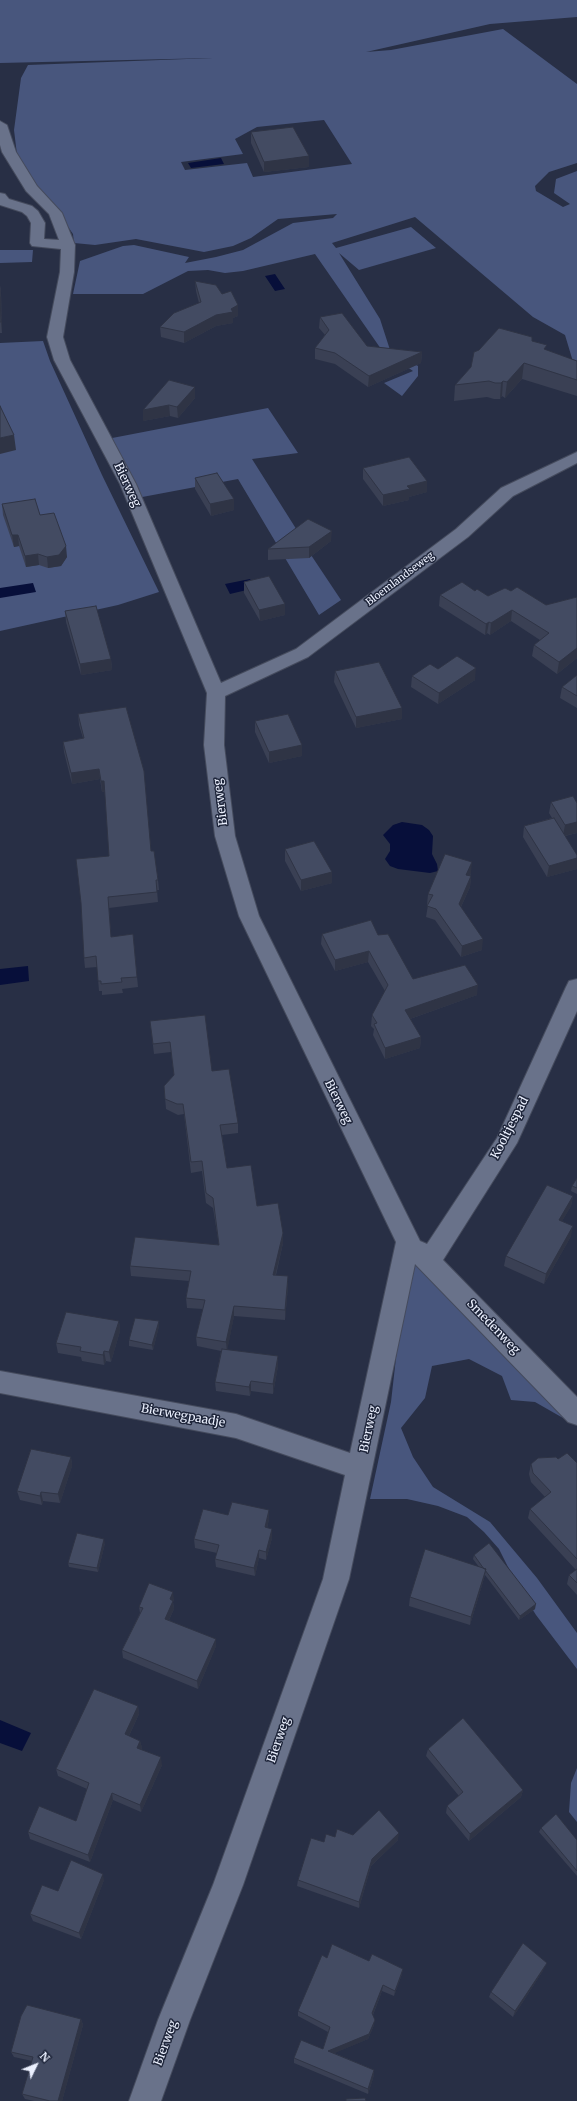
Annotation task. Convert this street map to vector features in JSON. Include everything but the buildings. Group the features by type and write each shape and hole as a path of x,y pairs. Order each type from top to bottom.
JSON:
{"street":[{"name":"Bierweg","path":"0,125 9,152 31,188 55,213 68,245 67,272 58,313 55,337 62,360 128,484 216,693 214,745 225,836 249,916 408,1242 336,1579 228,1885 174,2020 145,2101"},
{"path":"0,197 4,202 27,209 33,214 38,223 37,243 68,245"},
{"name":"Bloemlandseweg","path":"216,693 302,653 462,533 507,492 577,457"},
{"name":"Kooltjespad","path":"429,1261 506,1143 577,987"},
{"name":"Smedenweg","path":"408,1242 429,1261 577,1414"},
{"name":"Bierwegpaadje","path":"0,1382 236,1426 360,1469"}],"shaded area":[{"path":"0,0 577,0 577,17 490,24 366,52 391,50 503,29 577,84 577,163 549,172 535,186 536,191 563,207 570,204 554,193 556,179 577,171 577,375 565,335 533,317 415,217 332,243 336,248 411,227 436,248 359,270 339,253 380,319 391,353 418,366 418,376 402,396 384,383 413,371 381,349 315,254 243,271 225,273 208,270 188,271 143,294 73,294 80,261 123,246 134,245 189,257 185,263 243,250 293,223 333,218 337,214 278,219 251,238 233,246 204,252 136,239 95,245 74,243 73,234 60,215 18,163 14,130 21,78 28,65 213,58 0,63","holes":["324,120 352,164 253,177 247,163 185,170 181,162 243,154 235,139 257,127"]},
{"path":"221,158 224,164 191,168 188,163"},
{"path":"0,250 33,250 32,262 0,263"},
{"path":"275,274 285,289 275,291 265,276"},
{"path":"43,341 50,361 102,475 159,592 118,605 0,631 0,343"},
{"path":"268,408 298,453 252,459 300,535 305,546 341,600 319,615 238,479 137,498 107,439"},
{"path":"250,579 255,588 230,594 225,584"},
{"path":"33,583 36,592 0,598 0,588"},
{"path":"402,822 422,825 429,830 433,836 432,854 437,864 438,871 430,873 398,869 390,866 385,859 390,851 390,844 383,835 393,825"},
{"path":"28,966 29,981 0,985 0,969"},
{"path":"416,1265 456,1296 577,1426 535,1402 511,1400 502,1376 469,1359 432,1366 425,1398 401,1428 413,1457 433,1487 490,1522 537,1578 577,1633 577,1669 536,1615 516,1583 499,1549 484,1532 467,1517 438,1506 407,1499 370,1499 391,1402 404,1287 409,1267"},
{"path":"0,1720 31,1733 22,1751 0,1743"},
{"path":"577,1768 577,1822 569,1812 571,1783"}]}
